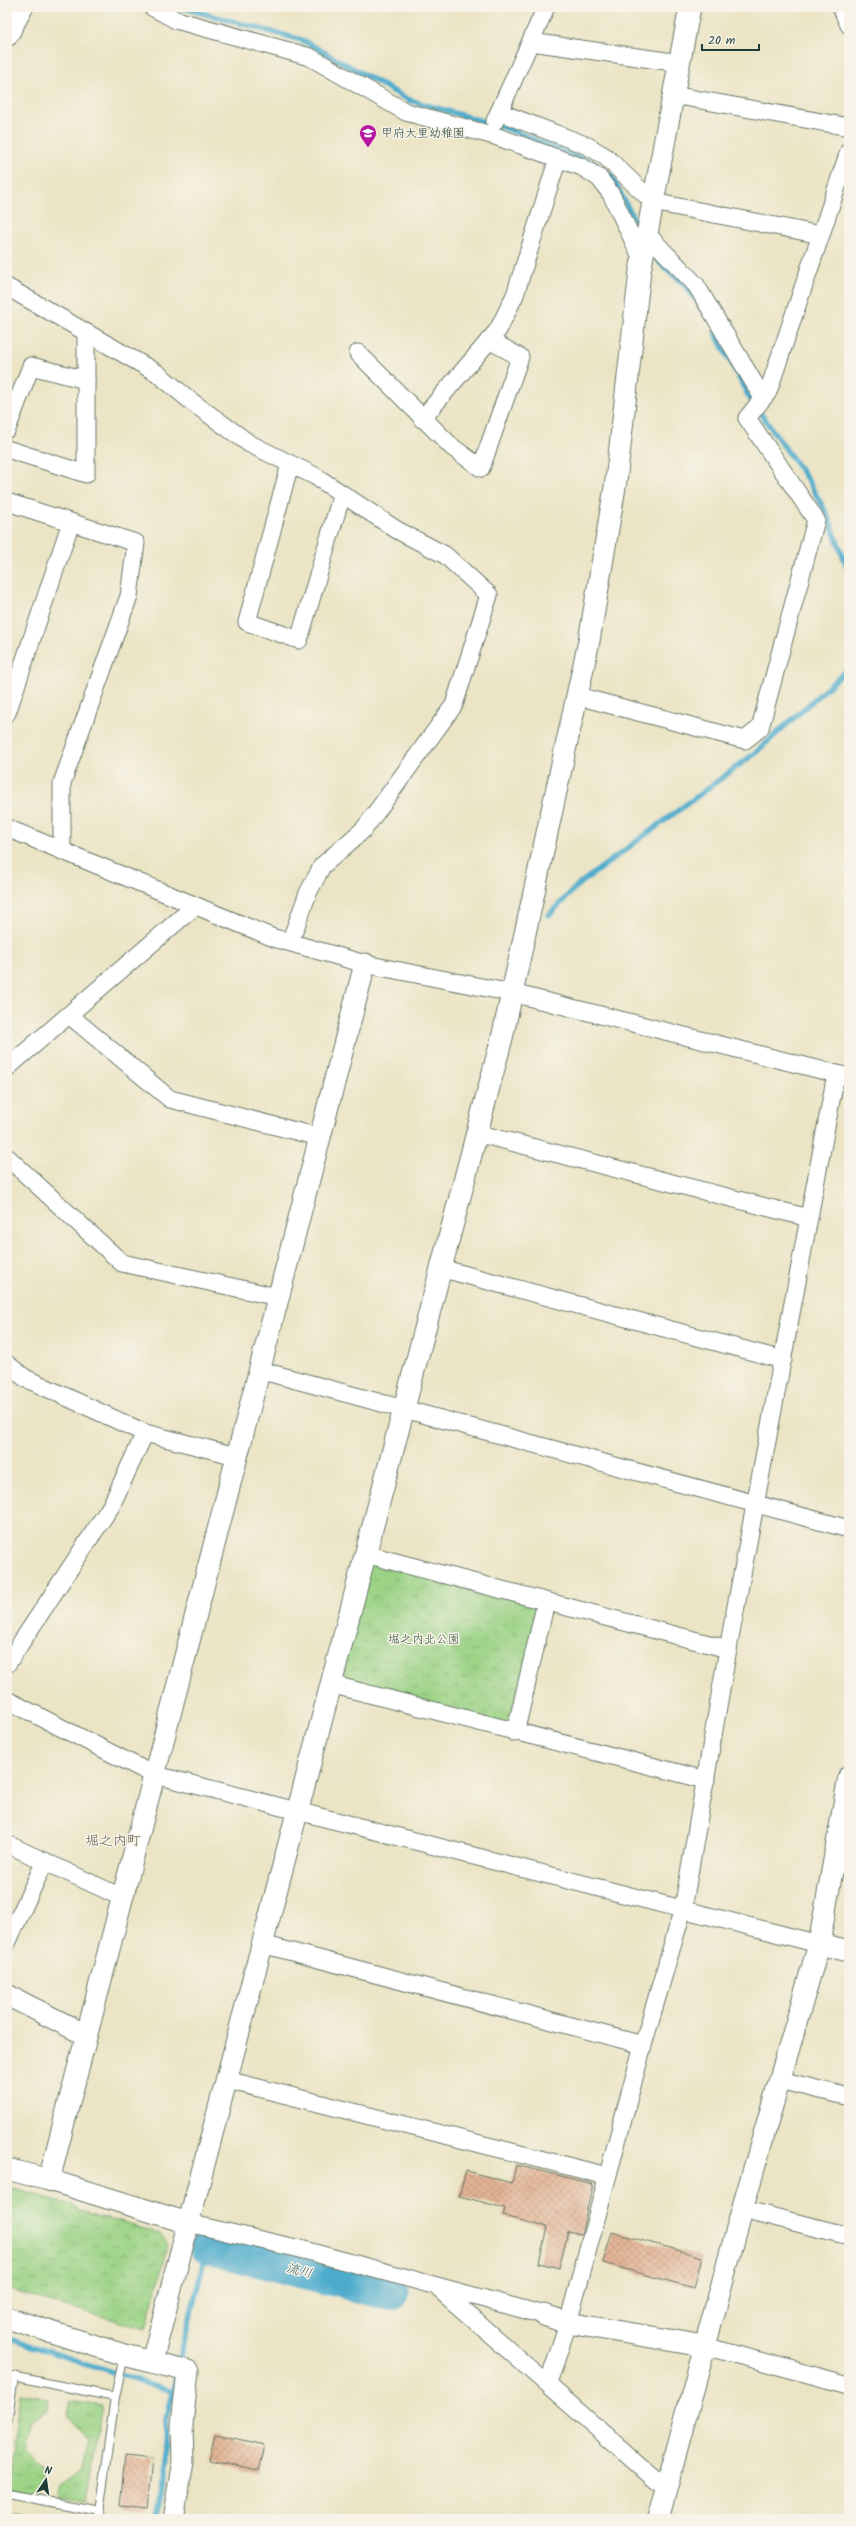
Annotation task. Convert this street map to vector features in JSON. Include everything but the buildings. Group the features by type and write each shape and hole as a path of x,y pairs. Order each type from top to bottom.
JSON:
{"main road":[{"path":"7,35 22,7"}],"street":[{"path":"152,7 176,20 310,57 406,112 489,134 582,167 599,178 611,194 642,259"},
{"path":"489,134 546,7"},
{"path":"173,2519 183,2462 182,2424 171,2366 188,2224 512,993 589,641 616,481 642,259 690,7"},
{"path":"841,7 849,25"},
{"path":"531,42 680,63"},
{"path":"674,95 849,127"},
{"path":"499,113 588,146 606,157 653,202 821,235"},
{"path":"577,696 745,740 760,728 816,520 747,418 768,392 849,151"},
{"path":"422,419 498,330 515,295 558,158"},
{"path":"647,235 696,285 762,398"},
{"path":"7,287 157,373 192,402 250,444 315,476 397,530 445,555 488,595 454,705 364,829 322,866 308,893 290,942"},
{"path":"7,449 86,474 86,333"},
{"path":"358,353 422,419 452,447 481,468 520,357 489,340"},
{"path":"7,429 31,366 86,380"},
{"path":"290,464 247,622 298,640 342,494"},
{"path":"7,502 136,543 129,596 62,783 62,851"},
{"path":"7,713 71,522"},
{"path":"7,828 195,906 290,942 366,964 512,993 842,1075 809,1218 728,1649 683,1909 643,2045 568,2323 548,2384"},
{"path":"7,1068 195,906"},
{"path":"48,2180 152,1774 319,1137 366,964"},
{"path":"70,1015 170,1098 319,1137"},
{"path":"476,1133 809,1218"},
{"path":"7,1157 122,1263 278,1297"},
{"path":"440,1268 783,1360"},
{"path":"7,1364 25,1378 145,1433 236,1456"},
{"path":"259,1370 403,1407 849,1529"},
{"path":"7,1664 111,1506 145,1433"},
{"path":"365,1554 728,1649"},
{"path":"515,1733 546,1602"},
{"path":"330,1684 515,1733 706,1780"},
{"path":"7,1700 152,1774 296,1812 849,1951"},
{"path":"658,2519 665,2488 742,2209 818,1944 849,1776"},
{"path":"7,1844 121,1897"},
{"path":"7,1943 44,1861"},
{"path":"262,1944 643,2045"},
{"path":"7,1995 86,2035"},
{"path":"227,2080 607,2176"},
{"path":"780,2080 849,2097"},
{"path":"7,2169 48,2180 188,2224 300,2249 544,2315 568,2323 704,2346 849,2385"},
{"path":"742,2209 849,2236"},
{"path":"435,2286 665,2488"},
{"path":"7,2318 123,2360 171,2366"}],"lane":[{"path":"7,2494 99,2515 115,2397 123,2360"},
{"path":"7,2423 10,2376 115,2397"}],"green space":[{"name":"堀之内北公園","path":"365,1554 546,1602 515,1733 330,1684"},
{"path":"7,2187 73,2205 80,2211 159,2233 168,2245 145,2329 7,2289"},
{"path":"20,2394 49,2398 48,2410 31,2419 24,2451 45,2470 39,2495 7,2490"},
{"path":"69,2401 102,2406 85,2502 57,2498 59,2485 82,2469 87,2439 68,2415"},
{"path":"13,2511 56,2519 7,2519 7,2514"}],"waterway":[{"path":"180,7 302,40 409,100 506,128 595,164 611,175 641,233"},
{"path":"650,249 662,265 685,285 701,309"},
{"path":"715,332 749,397 807,479 827,514 849,572"},
{"path":"549,915 578,885 754,754 849,668"},
{"path":"156,2519 167,2463 166,2418 207,2247"},
{"name":"流川","path":"207,2247 391,2294"},
{"path":"7,2338 172,2391"}],"place":[{"name":"甲府大里幼稚園","path":"368,148"}],"district":[{"name":"堀之内町","path":"113,1841"}]}
